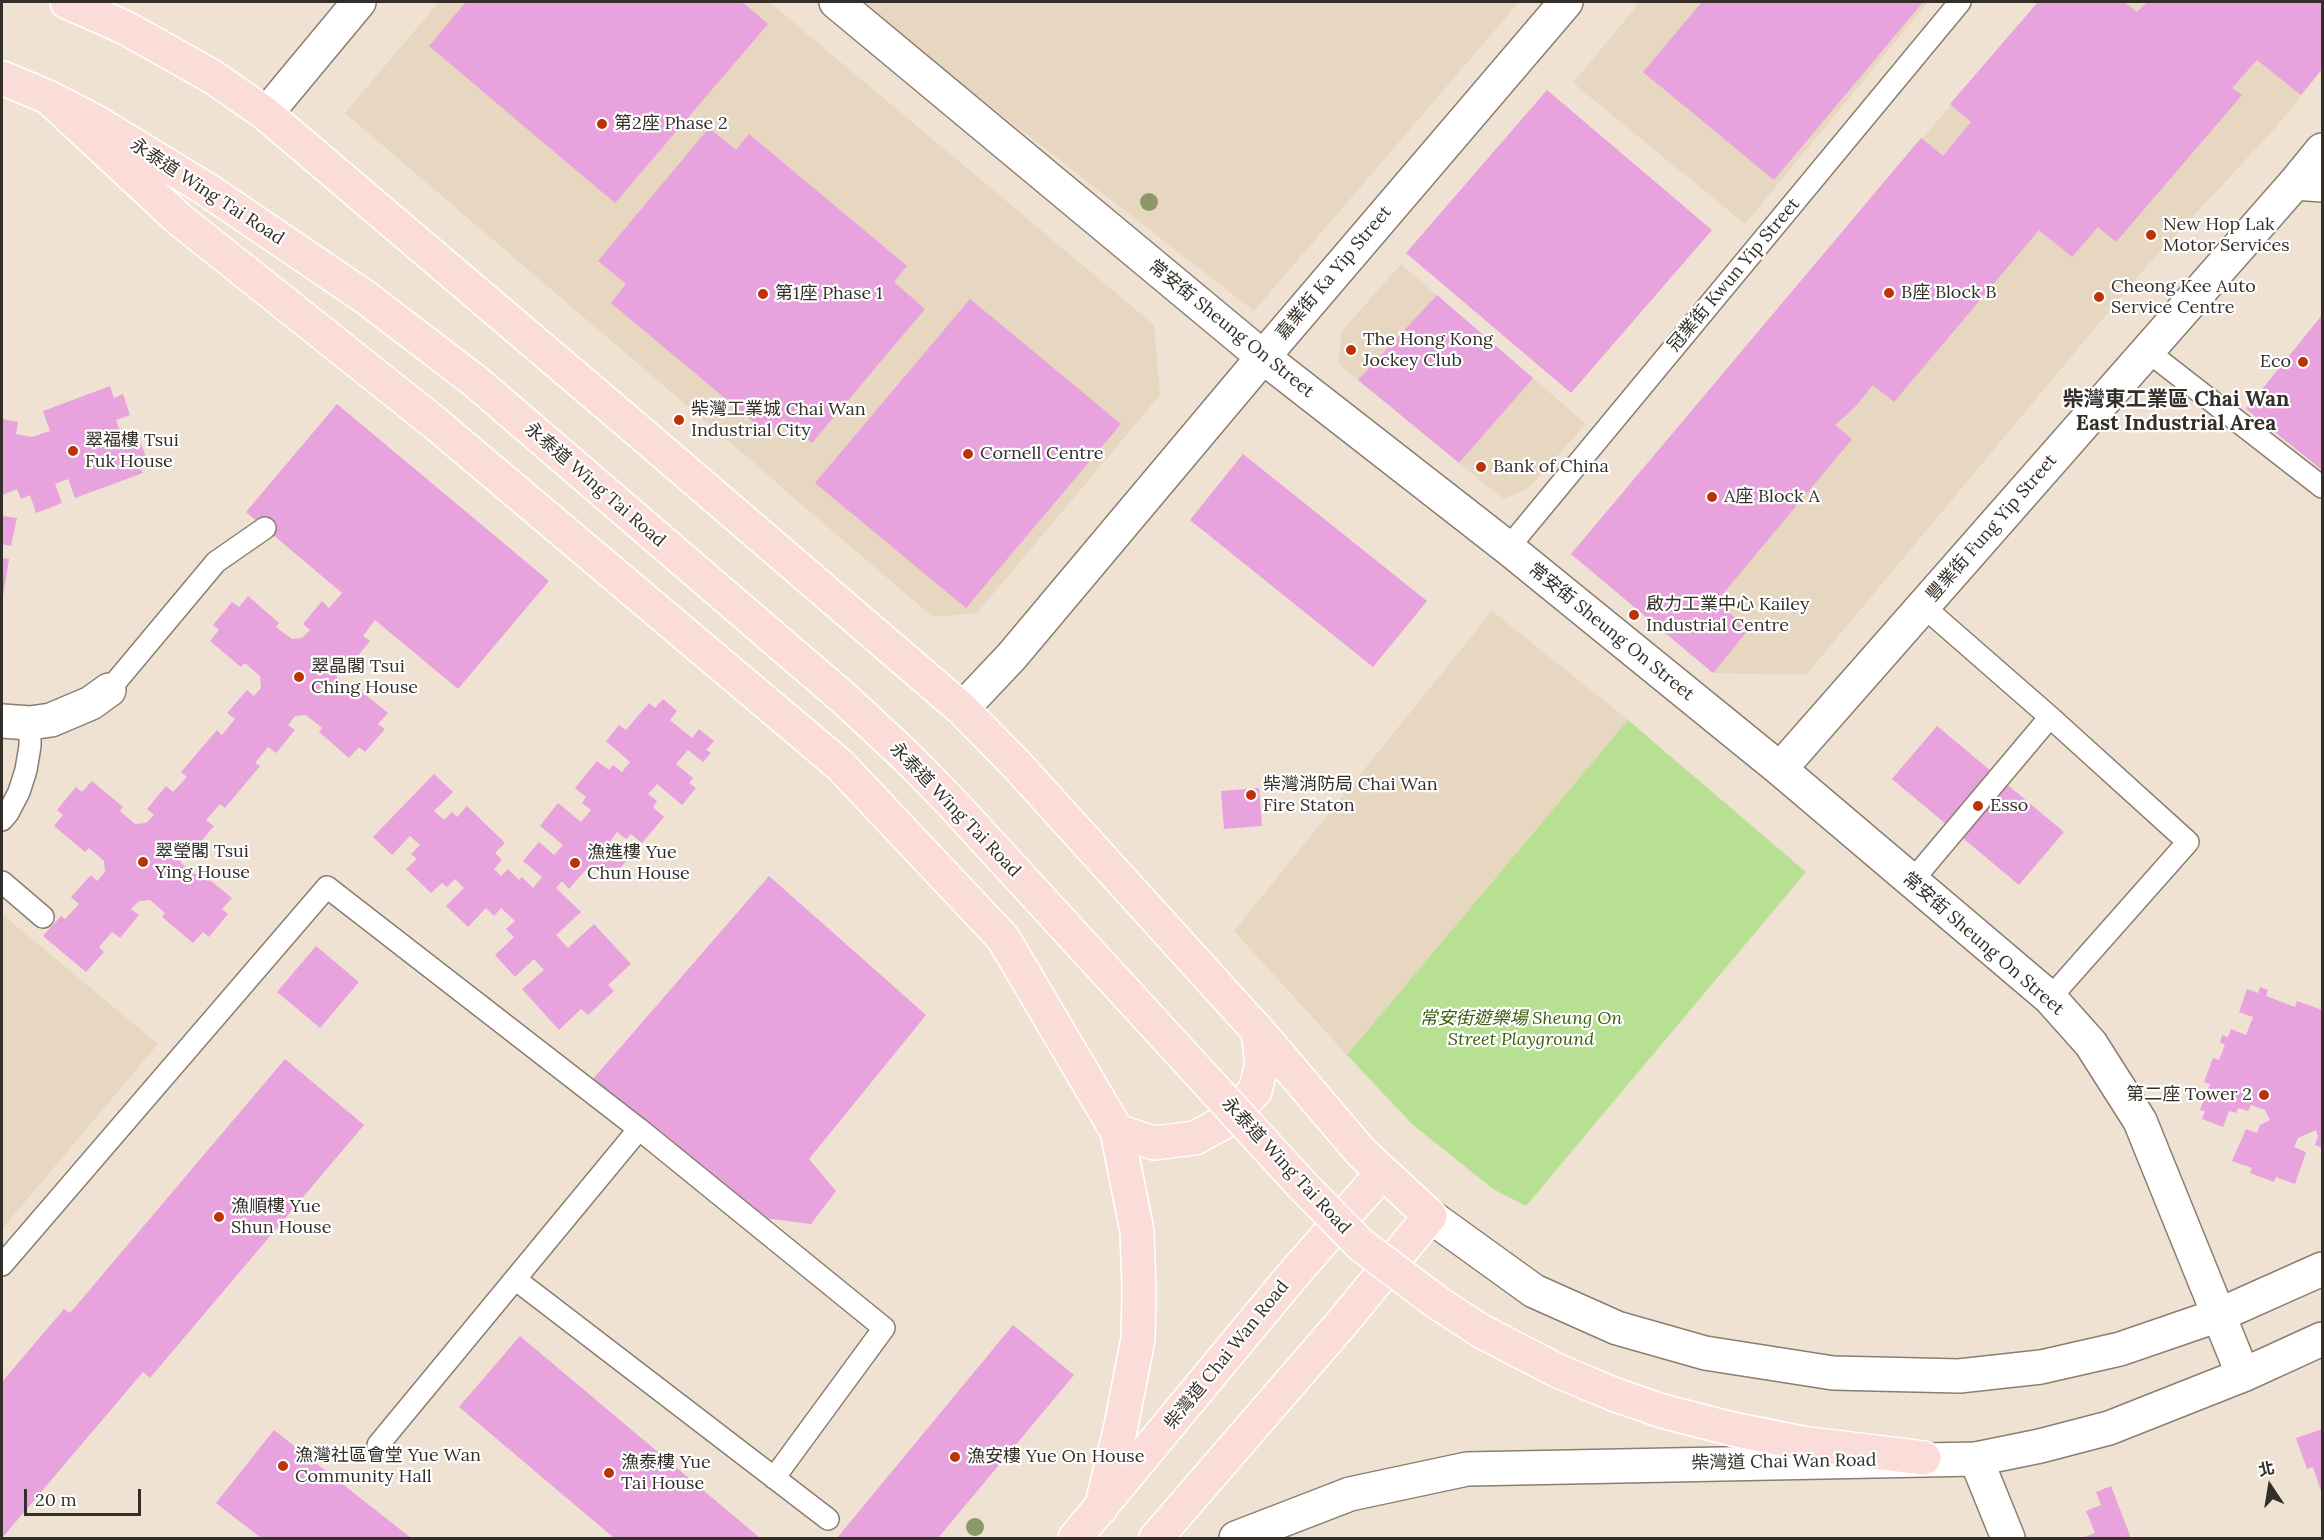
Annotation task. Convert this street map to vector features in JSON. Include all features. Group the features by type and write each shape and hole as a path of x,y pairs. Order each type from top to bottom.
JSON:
{"main road":[{"path":"66,2 126,28 203,72 266,114 962,709 1016,764 1258,1031 1324,1110 1382,1173 1430,1216 1341,1324 1156,1539"},
{"name":"永泰道 Wing Tai Road","path":"2,78 48,97 148,153 206,189 365,297 475,381 847,701 908,758 952,803 1310,1194 1362,1245 1438,1304 1481,1332 1558,1371 1662,1411 1732,1429 1802,1443 1924,1458"},
{"path":"48,97 179,219 435,423 840,765 1003,938 1117,1131 1137,1231 1138,1330 1121,1426 1101,1508"},
{"path":"1117,1131 1154,1143 1195,1138 1227,1121 1255,1091 1262,1064 1258,1031"},
{"name":"柴灣道 Chai Wan Road","path":"1075,1539 1292,1276 1382,1173"}],"street":[{"path":"266,114 359,2"},
{"name":"常安街 Sheung On Street","path":"836,2 1263,357 1508,548 1780,769 2050,998 2091,1044 2140,1121 2243,1375"},
{"name":"嘉業街 Ka Yip Street","path":"962,709 1012,656 1566,2"},
{"name":"豐業街 Fung Yip Street","path":"1780,769 1924,607 2146,350 2308,184 2322,150"},
{"path":"16,722 51,720 71,714 109,690"},
{"path":"1430,1216 1534,1291 1617,1328 1705,1353 1833,1373 1959,1376 2041,1367 2120,1349 2219,1316 2322,1269"},
{"name":"柴灣道 Chai Wan Road","path":"1236,1539 1350,1494 1467,1469 1924,1458 1976,1459 2040,1446 2109,1428 2243,1375 2322,1339"},
{"path":"1976,1459 2008,1539"}],"lane":[{"name":"冠業街 Kwun Yip Street","path":"1508,548 1960,2"},
{"path":"2146,350 2322,487"},
{"path":"109,690 216,562 265,528"},
{"path":"1924,607 2050,717 2187,842 2050,998"},
{"path":"1912,881 2050,717"},
{"path":"2,820 19,792 30,746 16,722"},
{"path":"2,882 44,917"},
{"path":"2,1265 327,887 639,1130 884,1328 774,1478"},
{"path":"378,1445 639,1130"},
{"path":"515,1279 828,1519"}],"shaded area":[{"name":"柴灣工業城 Chai Wan Industrial City","path":"439,2 769,2 1154,325 1160,395 977,613 933,617 781,487 1007,216 781,486 345,113"},
{"path":"865,2 1519,2 1254,311 953,77"},
{"path":"1640,2 1928,2 1745,224 1573,83"},
{"name":"啟力工業中心 Kailey Industrial Centre","path":"2038,2 2322,2 2322,70 2276,127 2146,267 1806,675 1713,673 1571,554"},
{"path":"1401,264 1586,424 1529,488 1503,499 1338,363 1342,331"},
{"path":"1492,611 1628,720 1347,1055 1234,931"},
{"path":"2,914 158,1044 2,1229"}],"green space":[{"name":"常安街遊樂場 Sheung On Street Playground","path":"1628,720 1806,872 1526,1206 1493,1189 1413,1125 1347,1055"}],"building":[{"name":"第2座 Phase 2","path":"466,2 742,2 768,24 615,203 429,46"},
{"path":"1702,2 1923,2 1774,180 1643,72"},
{"path":"2038,2 2124,2 2137,12 2147,2 2322,2 2322,69 2301,95 2257,60 2232,88 2242,95 2116,242 2098,227 2072,257 2039,230 1894,402 1873,385 1855,407 1835,425 1852,439 1716,602 1749,629 1713,673 1571,554 1921,138 1943,156 1971,122 1950,104"},
{"path":"1547,90 1712,230 1571,393 1406,253"},
{"name":"第1座 Phase 1","path":"709,128 736,150 749,134 907,266 894,282 925,309 812,443 783,419 769,435 611,303 626,284 598,261"},
{"path":"1437,295 1533,378 1459,463 1358,380"},
{"name":"Cornell Centre","path":"970,299 1121,424 966,608 815,483"},
{"name":"Eco","path":"2322,315 2322,470 2246,409"},
{"name":"翠福樓 Tsui Fuk House","path":"110,386 114,398 123,394 130,415 116,420 125,444 139,439 147,459 138,462 143,473 75,498 68,479 55,484 62,503 36,513 30,495 21,499 17,489 2,495 2,419 18,422 16,434 32,437 50,431 43,411"},
{"path":"337,404 549,581 458,689 375,620 363,636 370,641 351,664 344,658 337,667 337,678 353,691 356,687 388,713 378,724 385,729 365,752 359,747 349,758 319,732 322,728 306,715 295,716 288,725 295,730 276,753 268,747 255,763 260,766 225,808 220,804 206,820 214,826 195,849 188,843 180,852 181,863 196,875 200,872 232,898 222,909 228,914 209,937 203,932 193,943 162,917 165,913 150,900 139,901 131,909 139,915 120,938 112,932 99,947 104,952 86,972 43,936 61,916 65,919 79,904 71,897 91,875 97,881 105,872 104,861 89,848 85,852 54,826 63,815 57,810 76,787 82,792 92,781 123,807 120,811 135,824 146,823 154,815 147,809 166,786 173,792 187,777 181,772 217,730 222,735 235,719 227,713 247,690 254,696 261,688 260,676 245,663 241,667 210,641 219,630 213,625 232,602 239,607 248,596 279,623 276,627 292,639 302,638 310,630 303,624 322,601 329,608 342,593 246,512"},
{"path":"1243,454 1427,601 1373,667 1190,520"},
{"path":"2,516 17,518 11,546 2,544"},
{"path":"2,558 9,559 3,596 2,596"},
{"name":"漁進樓 Yue Chun House","path":"663,699 677,711 670,720 692,738 699,729 714,741 706,750 711,753 703,762 688,750 676,764 693,778 689,783 696,788 682,805 657,784 648,794 657,801 653,807 664,817 642,843 631,834 626,839 617,832 608,844 627,860 609,882 589,866 569,889 562,881 556,888 581,912 556,935 568,948 594,924 631,964 608,985 614,991 588,1015 581,1009 559,1030 522,989 544,970 534,959 515,977 495,955 514,937 506,929 515,921 501,908 494,916 486,908 468,927 446,906 464,888 455,879 447,887 442,883 431,893 406,869 417,859 411,854 420,845 410,836 392,855 373,837 434,774 453,792 434,811 444,820 452,812 457,817 467,806 505,843 495,853 502,860 494,869 501,876 508,869 519,880 522,877 533,888 542,877 523,861 539,842 554,855 563,845 540,826 558,803 581,822 591,810 582,803 586,797 575,788 597,761 609,770 613,765 622,772 630,762 606,741 619,725 626,730 649,703 655,708"},
{"name":"Esso","path":"1937,726 2064,832 2019,885 1892,779"},
{"path":"1259,788 1262,826 1224,829 1221,791"},
{"path":"769,876 926,1015 809,1159 836,1191 811,1224 764,1218 593,1079"},
{"path":"316,946 359,982 320,1028 277,992"},
{"name":"第二座 Tower 2","path":"2260,987 2268,990 2266,996 2295,1007 2297,1001 2322,1010 2322,1148 2315,1145 2318,1136 2316,1130 2298,1138 2294,1147 2306,1152 2295,1184 2276,1177 2274,1182 2250,1173 2252,1168 2232,1161 2246,1129 2257,1133 2260,1125 2270,1120 2265,1110 2251,1105 2248,1111 2238,1108 2236,1113 2229,1111 2223,1127 2202,1119 2205,1111 2200,1110 2210,1084 2204,1082 2213,1058 2219,1060 2225,1045 2220,1042 2222,1035 2228,1037 2231,1029 2246,1035 2253,1017 2239,1012 2247,989 2258,993"},
{"name":"漁順樓 Yue Shun House","path":"285,1059 364,1125 150,1378 143,1372 2,1538 2,1382 64,1309 70,1313"},
{"name":"漁安樓 Yue On House","path":"1013,1325 1074,1375 938,1538 837,1538"},
{"name":"漁泰樓 Yue Tai House","path":"520,1336 760,1538 614,1538 459,1407"},
{"path":"2322,1429 2322,1494 2313,1467 2307,1469 2296,1438"},
{"name":"漁灣社區會堂 Yue Wan Community Hall","path":"274,1430 411,1538 261,1538 216,1503"},
{"path":"2111,1486 2131,1538 2081,1538 2095,1533 2086,1511 2101,1505 2096,1492"}],"place":[{"name":"第2座 Phase 2","path":"602,124"},
{"name":"New Hop Lak Motor Services","path":"2151,235"},
{"name":"B座 Block B","path":"1889,293"},
{"name":"第1座 Phase 1","path":"763,294"},
{"name":"Cheong Kee Auto Service Centre","path":"2099,297"},
{"name":"The Hong Kong Jockey Club","path":"1351,350"},
{"name":"Eco","path":"2303,362"},
{"name":"柴灣工業城 Chai Wan Industrial City","path":"679,420"},
{"name":"翠福樓 Tsui Fuk House","path":"73,451"},
{"name":"Cornell Centre","path":"968,454"},
{"name":"Bank of China","path":"1481,467"},
{"name":"A座 Block A","path":"1712,497"},
{"name":"啟力工業中心 Kailey Industrial Centre","path":"1634,615"},
{"name":"翠晶閣 Tsui Ching House","path":"299,677"},
{"name":"柴灣消防局 Chai Wan Fire Staton","path":"1251,795"},
{"name":"Esso","path":"1978,806"},
{"name":"翠瑩閣 Tsui Ying House","path":"143,862"},
{"name":"漁進樓 Yue Chun House","path":"575,863"},
{"name":"第二座 Tower 2","path":"2264,1095"},
{"name":"漁順樓 Yue Shun House","path":"219,1217"},
{"name":"漁安樓 Yue On House","path":"955,1457"},
{"name":"漁灣社區會堂 Yue Wan Community Hall","path":"283,1466"},
{"name":"漁泰樓 Yue Tai House","path":"609,1473"}],"district":[{"name":"柴灣東工業區 Chai Wan East Industrial Area","path":"2176,412"}]}
